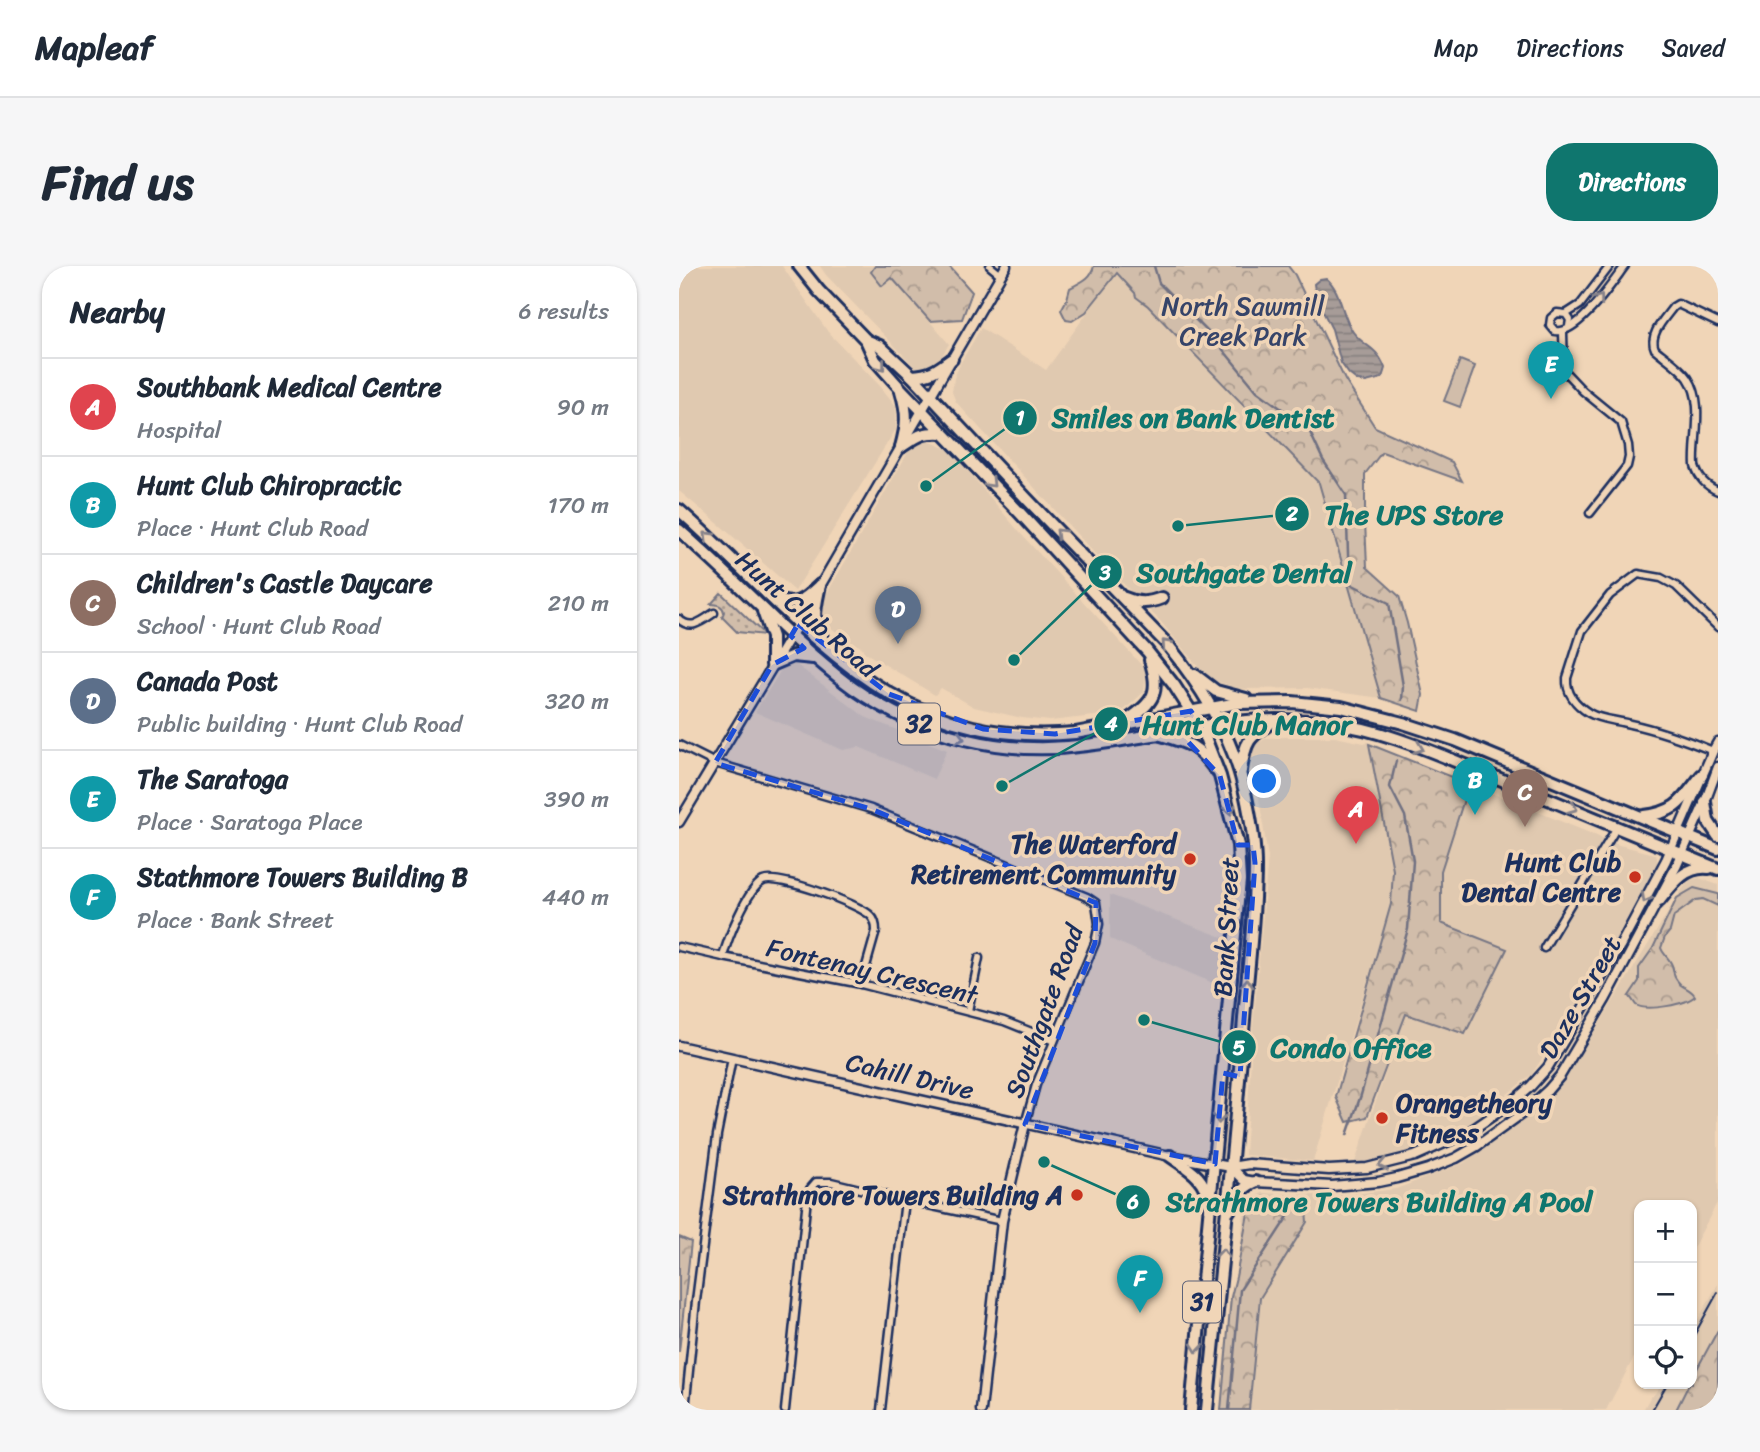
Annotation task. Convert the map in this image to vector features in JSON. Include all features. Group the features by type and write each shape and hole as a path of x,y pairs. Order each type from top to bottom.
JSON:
{"main road":[{"name":"Bank Street","path":"799,266 866,340 875,360 900,388 1147,650 1201,727 1220,775 1238,845 1240,880 1191,1410"},
{"name":"Bank Street","path":"866,340 880,346 912,376 1167,644 1212,708 1240,774 1246,794 1255,863 1253,925 1207,1410"},
{"path":"912,376 935,372 952,359"},
{"path":"900,388 907,410 901,447"},
{"path":"901,447 926,432 942,433"},
{"path":"1020,513 1031,503"},
{"name":"Hunt Club Road","path":"679,510 831,653 889,694 925,711 971,726 1017,733 1055,734 1075,733 1255,702 1341,706 1455,740 1718,849"},
{"name":"Hunt Club Road","path":"679,530 816,659 853,688 897,714 948,735 979,743 1018,748 1059,748 1256,720 1310,721 1354,728 1394,738 1454,761 1718,869"},
{"path":"771,597 784,602 799,602 820,585"},
{"path":"820,585 815,621 831,653"},
{"path":"1122,596 1135,602 1162,598"},
{"path":"762,608 772,637 772,665 793,656 816,659"},
{"path":"1129,632 1144,620"},
{"path":"1121,724 1143,709 1155,692 1155,673 1147,650"},
{"path":"1186,668 1216,691 1255,702"},
{"path":"1354,728 1359,711"},
{"path":"1240,774 1247,743 1275,721"},
{"path":"1158,734 1191,744 1220,775"},
{"path":"1641,816 1669,811 1702,775"},
{"path":"1705,802 1708,821 1718,836"},
{"path":"1238,845 1253,845"},
{"path":"1658,901 1688,871 1702,867 1718,869"},
{"path":"1234,950 1249,953"},
{"path":"1223,1073 1240,1077"},
{"path":"1170,1156 1198,1176 1206,1188 1211,1207"},
{"path":"1226,1217 1238,1194 1255,1182"}],"street":[{"path":"990,266 1001,275"},
{"path":"679,822 791,636 1006,266"},
{"path":"1563,332 1552,329 1550,321 1553,315 1566,314 1580,305 1610,266"},
{"path":"1590,513 1627,466 1628,445 1621,422 1583,391 1564,371 1563,332 1586,317 1625,266"},
{"path":"1718,323 1678,304 1673,307 1653,337 1652,343 1655,349 1688,377 1697,404 1695,466 1705,484 1718,491"},
{"path":"1566,314 1570,320 1569,326"},
{"path":"1713,751 1646,728 1590,714 1571,696 1566,686 1583,631 1610,595 1638,574 1661,578 1676,586 1718,627"},
{"path":"679,620 693,625 714,613"},
{"name":"Daze Street","path":"1215,1164 1231,1167 1249,1164 1306,1169 1367,1168 1387,1164 1415,1156 1469,1132 1510,1104 1548,1067 1620,946 1671,849 1718,742"},
{"path":"679,745 715,763"},
{"name":"Southgate Road","path":"715,763 871,809 1096,903 1099,924 1095,943 1036,1085 1002,1221 981,1410"},
{"name":"Daze Street","path":"1231,1167 1244,1180 1255,1182 1332,1186 1378,1182 1428,1170 1456,1158 1524,1112 1560,1076 1605,1000 1683,854 1718,767"},
{"path":"1544,948 1617,827"},
{"path":"723,957 729,934 753,891 767,879 776,880 809,888 863,909 872,916 876,930 861,984"},
{"name":"Fontenay Crescent","path":"679,947 861,984 1004,1021 1054,1041"},
{"path":"968,1011 979,958"},
{"path":"1591,993 1605,1000"},
{"name":"Cahill Drive","path":"679,1046 1215,1164"},
{"path":"685,1410 714,1158 732,1058"},
{"path":"1548,1067 1560,1076"},
{"path":"1469,1132 1477,1146"},
{"path":"1306,1169 1306,1185"},
{"path":"785,1410 806,1211 810,1189 816,1182 831,1182 1002,1221"},
{"path":"881,1410 905,1200"}],"highlighted area":[{"path":"798,624 889,694 983,729 1055,734 1191,711 1201,727 1178,731 1220,776 1238,845 1253,845 1255,863 1240,1077 1223,1073 1215,1164 1025,1124 1095,943 1096,903 871,809 715,763 772,665 804,648 791,636"}],"shaded area":[{"path":"679,266 782,266 828,332 896,406 896,429 795,591 679,491"},
{"path":"820,266 875,266 871,272 892,277 949,344 939,361 928,368 916,368"},
{"path":"1116,273 1319,483 1372,652 1381,698 1307,688 1240,689 1208,679 1162,623 956,402 952,392 954,378 981,328 1046,370"},
{"path":"1326,278 1335,290 1353,332 1382,361 1385,368 1382,378 1358,381 1341,363 1332,329 1316,298 1314,284"},
{"path":"926,440 950,450 1021,534 1146,670 1144,692 1123,711 1050,721 1022,718 974,707 941,688 935,695 864,652 862,647 848,641 826,624 822,602 910,449"},
{"path":"793,662 865,717 947,750 934,779 859,747 843,750 755,712 781,670"},
{"path":"1335,737 1369,744 1393,870 1391,904 1313,1161 1245,1155 1268,858 1250,753 1256,744 1267,738"},
{"path":"1469,784 1619,845 1655,854 1657,864 1602,964 1532,1074 1472,1123 1403,1152 1355,1162 1406,1013 1507,949 1441,923 1441,871"},
{"path":"1699,878 1718,885 1718,1201 1697,1241 1697,1200 1634,1200 1634,1357 1606,1410 1222,1410 1245,1205 1262,1193 1345,1195 1396,1189 1464,1163 1506,1131 1558,1082 1593,1034 1683,888 1691,880"},
{"path":"1110,895 1225,938 1220,986 1110,939"},
{"path":"1718,1284 1718,1331 1697,1371 1697,1326 1697,1321"},
{"path":"1688,1389 1677,1410 1643,1410 1657,1391"}],"green space":[{"path":"875,266 949,266 972,292 962,319 930,321 892,278 882,286 871,272"},
{"name":"North Sawmill Creek Park","path":"1094,266 1288,266 1295,275 1345,380 1375,427 1452,462 1462,481 1382,452 1365,474 1367,567 1399,596 1423,695 1420,711 1381,698 1319,483 1148,306 1136,297 1117,273 1086,312 1072,321 1066,320 1061,310 1070,288 1088,277"},
{"path":"1460,360 1475,366 1460,407 1444,401"},
{"path":"721,593 765,635 737,632 722,617 722,608 711,604"},
{"path":"1369,744 1469,784 1441,871 1441,923 1507,949 1465,1034 1406,1014 1367,1117 1347,1122 1336,1097 1391,904 1393,870"},
{"path":"1694,888 1718,894 1718,906 1703,899 1696,900 1674,916 1661,948 1671,963 1674,976 1695,996 1667,1006 1649,1008 1636,1005 1629,996 1639,981 1639,968 1653,948 1677,898"},
{"path":"1267,1196 1276,1200 1299,1202 1305,1208 1307,1222 1260,1298 1249,1410 1221,1410 1231,1297 1249,1208 1257,1199"},
{"path":"679,1237 691,1242 679,1352"},
{"path":"1718,1330 1718,1410 1676,1410 1686,1389 1697,1389 1697,1369"}],"waterway":[{"path":"1154,266 1159,283 1211,335 1257,391 1308,428 1323,460 1346,495 1349,583 1389,603 1403,686 1402,700"},
{"path":"1347,1135 1408,929 1413,861 1405,816 1390,787 1396,761"},
{"path":"1229,1410 1240,1290 1294,1207"}],"tram line":[{"path":"1697,1330 1718,1292"},
{"path":"1652,1410 1664,1389"}],"place":[{"name":"The Saratoga","path":"1551,399"},
{"name":"Smiles on Bank Dentist","path":"926,486"},
{"name":"The UPS Store","path":"1178,526"},
{"name":"Canada Post","path":"898,644"},
{"name":"Southgate Dental","path":"1014,660"},
{"name":"Hunt Club Manor","path":"1002,786"},
{"name":"Hunt Club Chiropractic","path":"1475,815"},
{"name":"Children's Castle Daycare","path":"1525,827"},
{"name":"Southbank Medical Centre","path":"1356,844"},
{"name":"The Waterford Retirement Community","path":"1190,859"},
{"name":"Hunt Club Dental Centre","path":"1635,877"},
{"name":"Condo Office","path":"1144,1020"},
{"name":"Orangetheory Fitness","path":"1382,1118"},
{"name":"Strathmore Towers Building A Pool","path":"1044,1162"},
{"name":"Strathmore Towers Building A","path":"1077,1195"},
{"name":"Stathmore Towers Building B","path":"1140,1313"}]}
